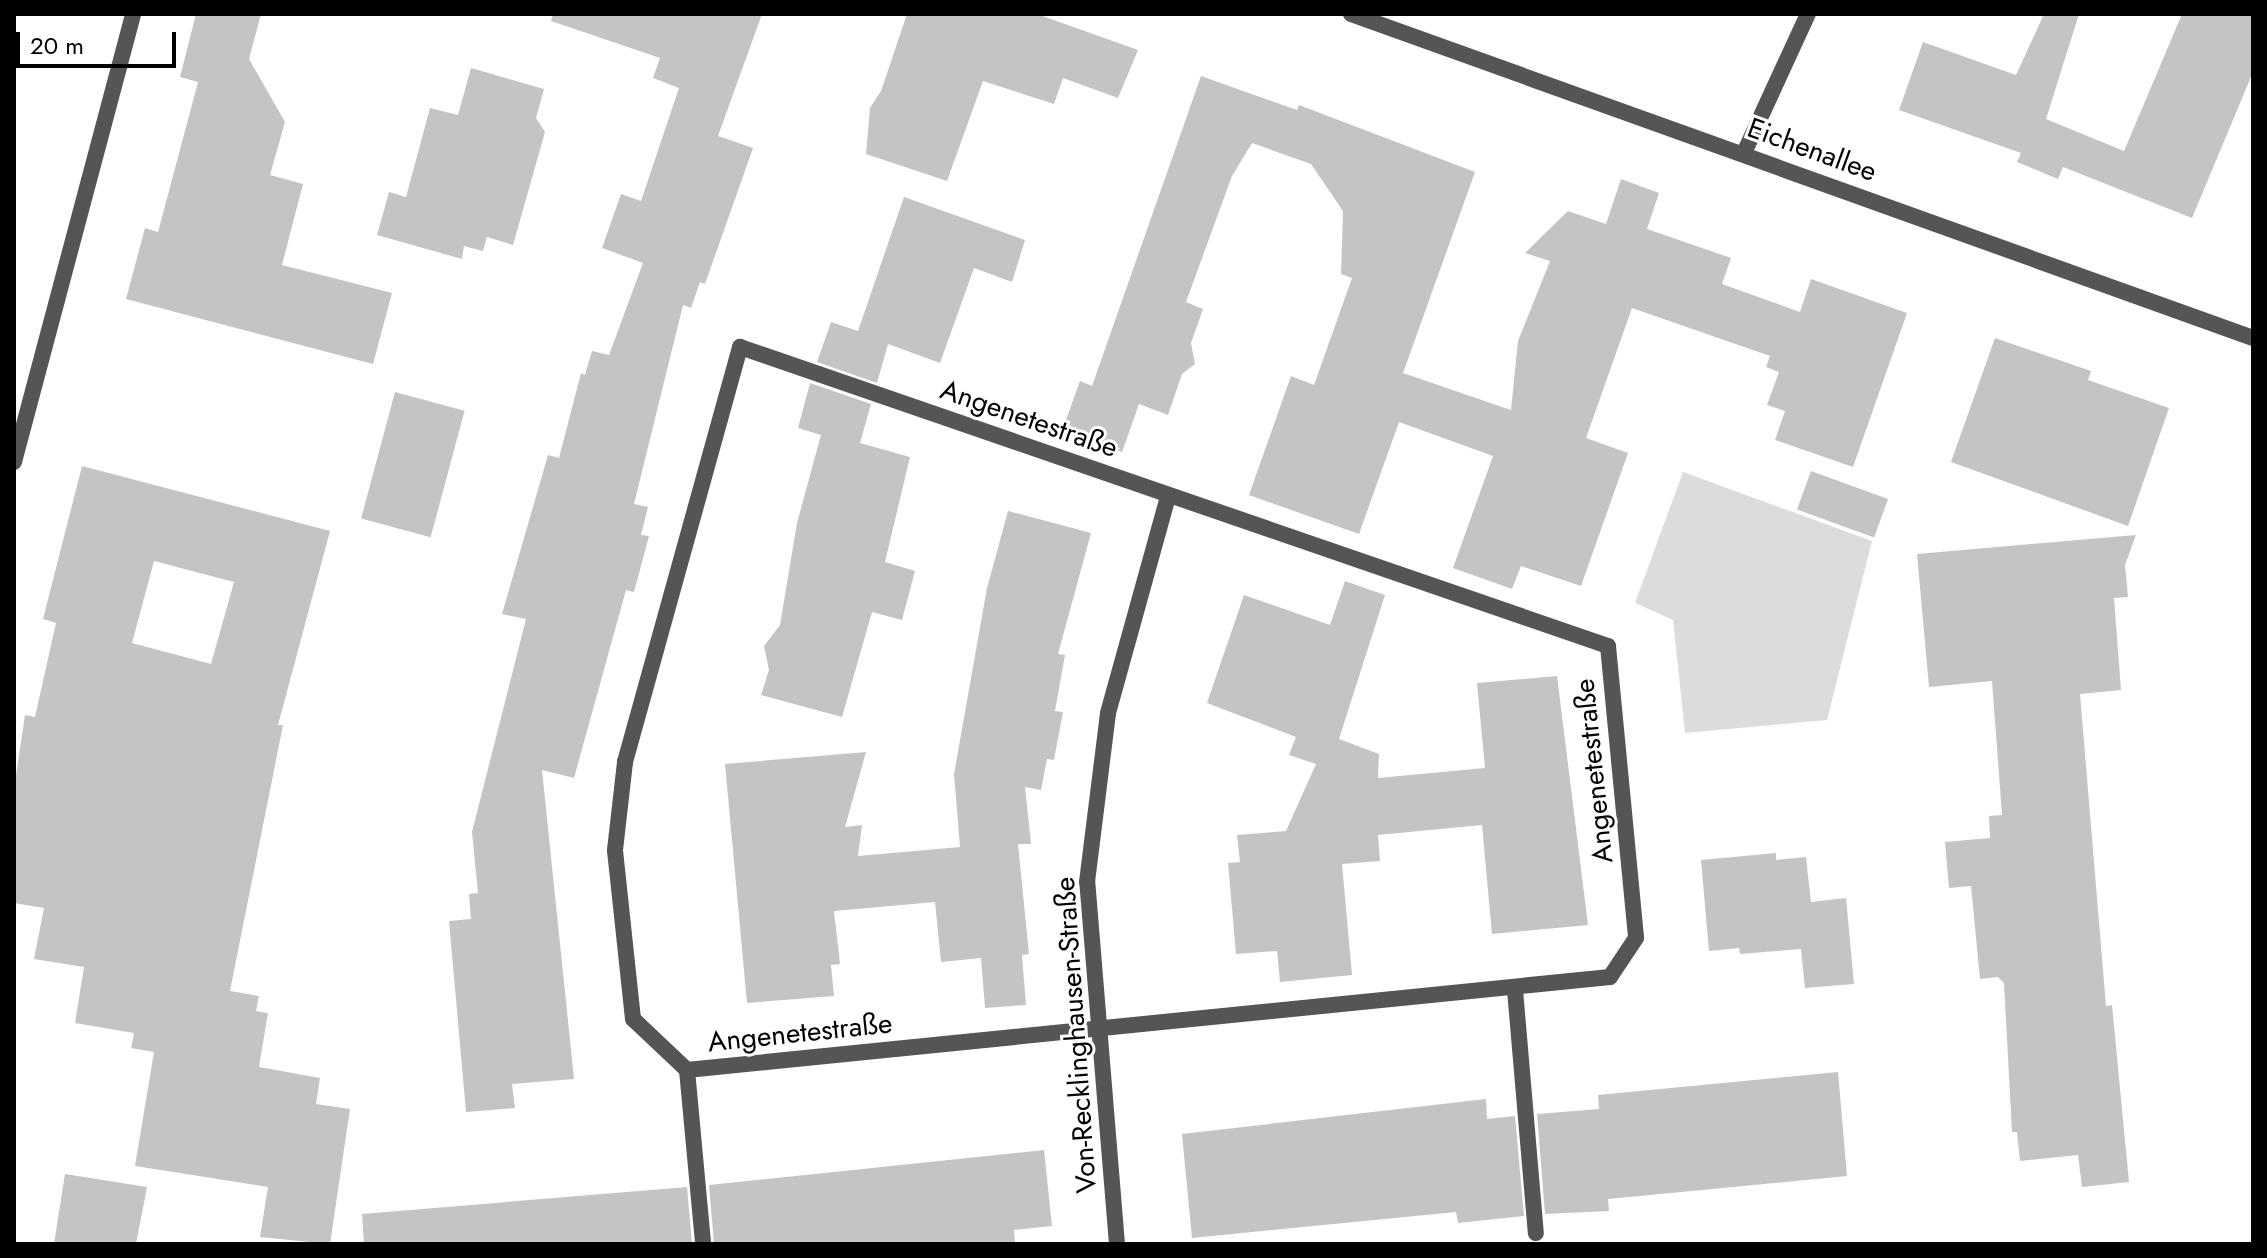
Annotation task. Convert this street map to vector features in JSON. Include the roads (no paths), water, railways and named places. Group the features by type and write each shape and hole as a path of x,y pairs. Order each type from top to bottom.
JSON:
{"street":[{"path":"14,462 133,14"},
{"name":"Eichenallee","path":"1351,14 2253,338"},
{"path":"1744,153 1808,14"},
{"name":"Angenetestraße","path":"740,347 1608,646 1636,938 1610,977 1515,990 687,1070 633,1019 615,850 625,762 740,347"},
{"name":"Von-Recklinghausen-Straße","path":"1117,1244 1087,882 1108,713 1168,496"},
{"path":"1515,990 1536,1233"},
{"path":"687,1070 703,1244"}]}
